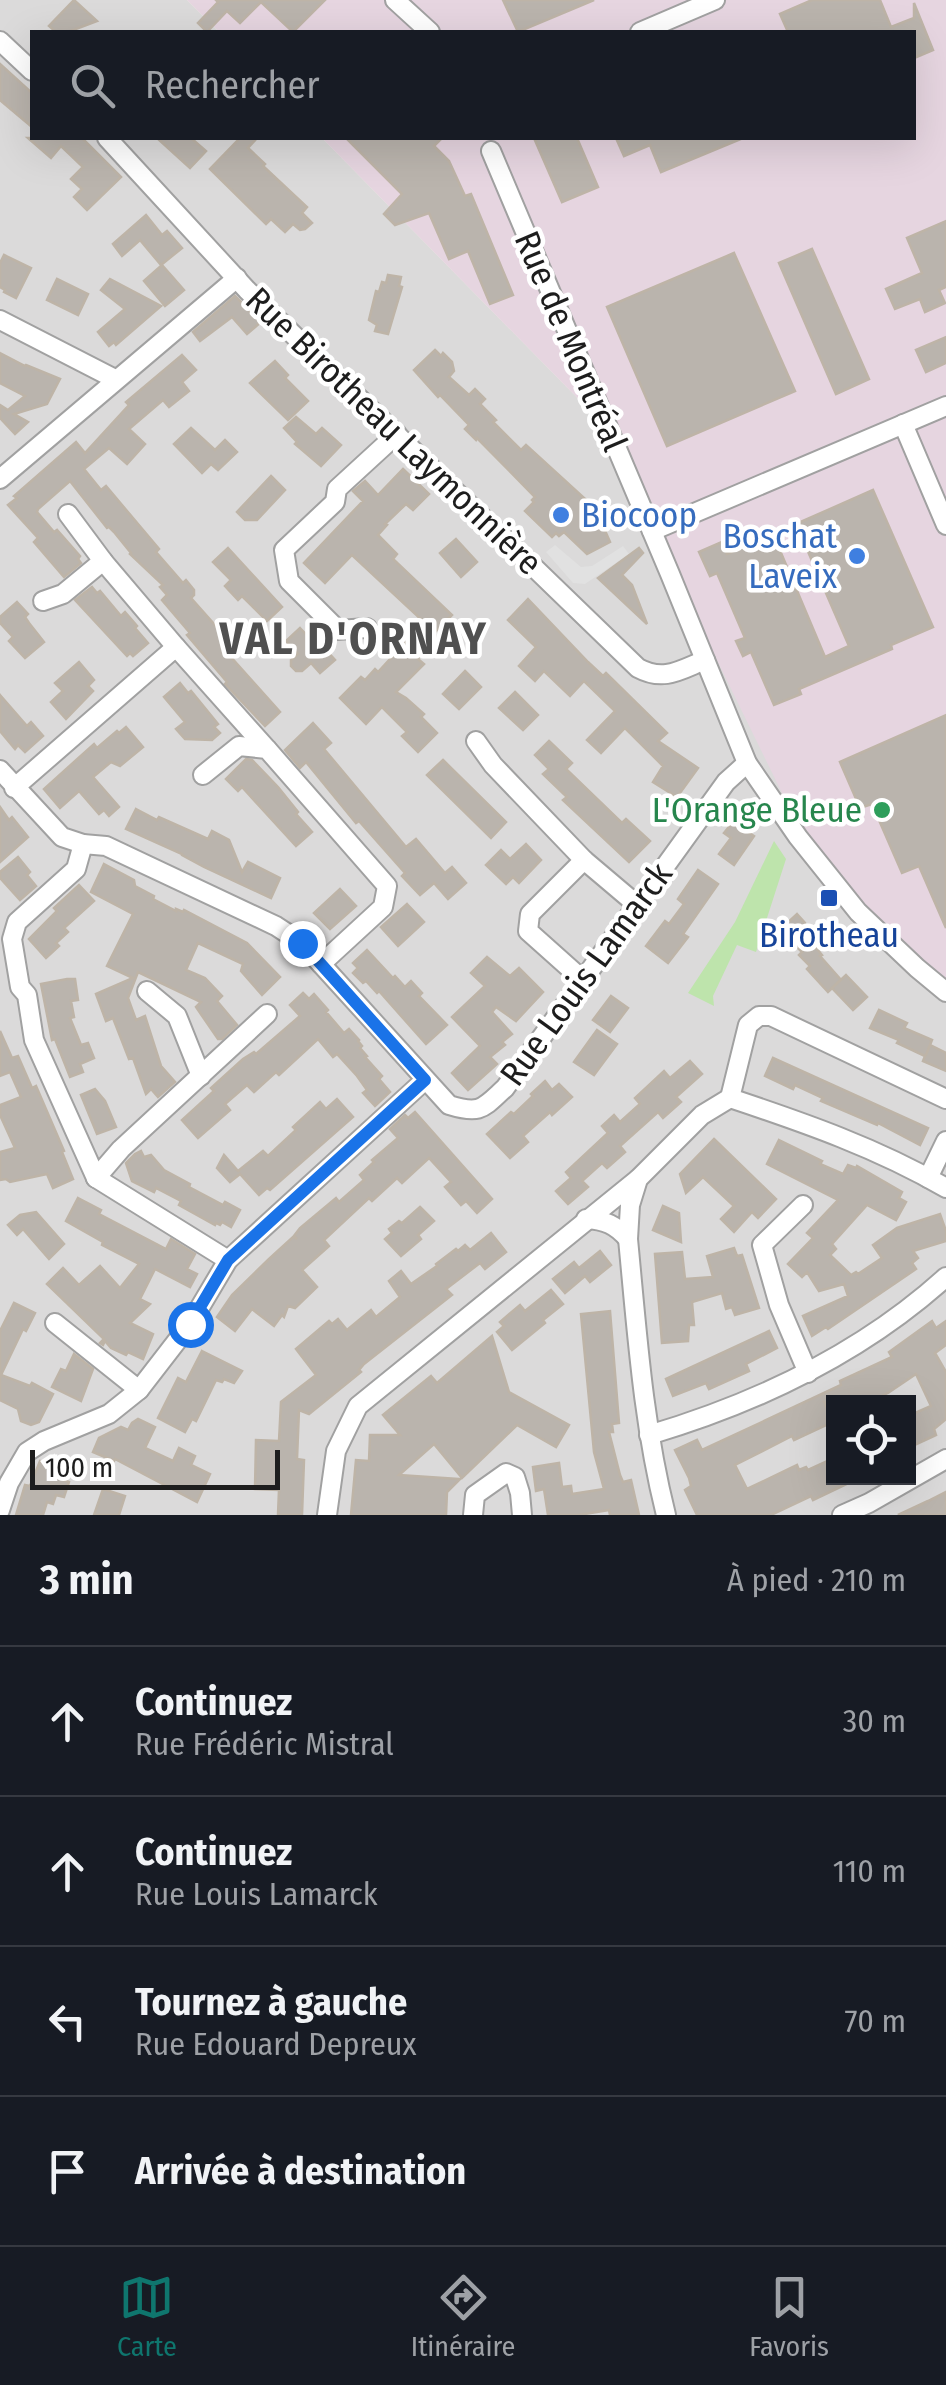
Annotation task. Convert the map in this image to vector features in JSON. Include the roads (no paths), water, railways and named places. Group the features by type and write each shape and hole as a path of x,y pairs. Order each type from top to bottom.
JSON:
{"street":[{"path":"395,0 424,29"},
{"path":"645,30 715,0"},
{"path":"0,41 30,68"},
{"name":"Rue Birotheau Laymonnière","path":"109,140 237,278 638,668 652,675 668,675 705,660"},
{"name":"Rue de Montréal","path":"490,142 748,763 798,837 858,912 946,992"},
{"path":"0,479 237,278"},
{"path":"0,320 114,379"},
{"path":"652,531 946,406"},
{"path":"903,424 946,525"},
{"path":"367,628 338,630 289,580 284,550 335,502 337,490 397,434"},
{"path":"68,514 176,647 387,886 383,907 321,964"},
{"path":"43,600 63,594 103,561"},
{"path":"14,788 176,647"},
{"path":"476,741 492,765 584,860 636,904"},
{"path":"203,775 239,746 267,748"},
{"name":"Rue Louis Lamarck","path":"425,1080 449,1106 469,1112 484,1107 506,1088 726,782 748,763"},
{"path":"0,770 62,837 106,846 276,926 302,943 425,1080 228,1260 190,1324 139,1390 109,1414 27,1452 8,1482 0,1510"},
{"path":"83,844 76,869 17,922 12,938 34,1040 96,1178 228,1260"},
{"path":"584,860 530,914 528,931 584,981"},
{"path":"148,991 177,1016 201,1076"},
{"path":"96,1178 120,1148 268,1014"},
{"path":"327,1515 336,1451 358,1406 638,1179 702,1115 730,1098 748,1026 759,1016 771,1016 946,1099"},
{"path":"730,1098 827,1130 946,1188"},
{"path":"928,1178 946,1141"},
{"path":"638,1179 630,1206 628,1239 643,1403 666,1515"},
{"path":"804,1205 762,1245 778,1305 808,1373"},
{"path":"586,1219 617,1226 628,1239"},
{"path":"649,1436 697,1421 808,1373 858,1344 946,1277"},
{"path":"55,1323 139,1390"},
{"path":"842,1515 946,1460"},
{"path":"473,1515 475,1495 506,1473 515,1477 522,1515"}],"place":[{"name":"Biocoop","path":"561,515"},
{"name":"Boschat Laveix","path":"857,556"},
{"name":"L'Orange Bleue","path":"882,810"},
{"name":"Birotheau","path":"829,898"}],"district":[{"name":"VAL D'ORNAY","path":"354,638"}]}
